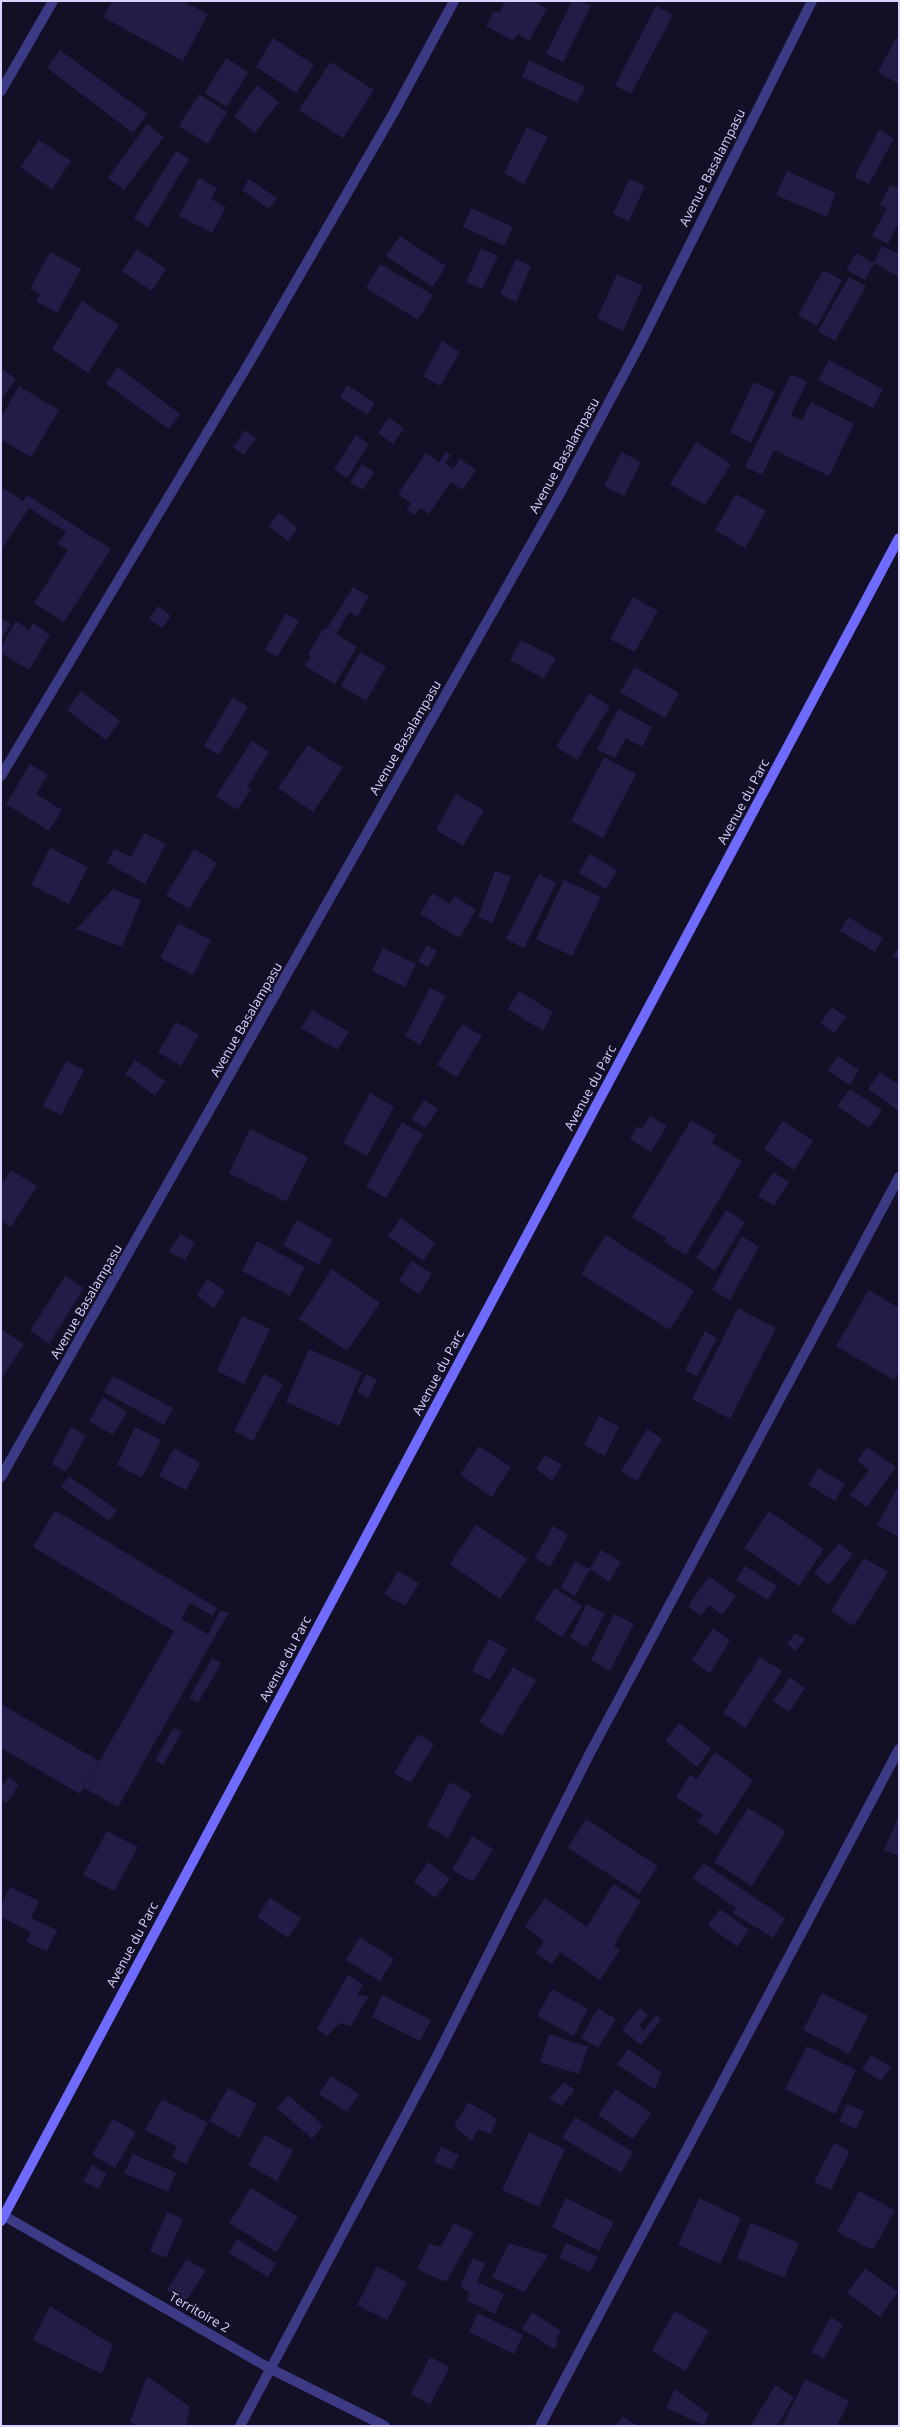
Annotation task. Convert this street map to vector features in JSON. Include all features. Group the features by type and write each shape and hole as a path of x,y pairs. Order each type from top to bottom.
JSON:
{"street":[{"path":"1,91 53,1"},
{"path":"1,776 249,363 394,112 454,1"},
{"name":"Avenue Basalampasu","path":"1,1477 563,488 639,346 812,1"},
{"name":"Avenue du Parc","path":"2,2217 899,538"},
{"path":"240,2426 269,2368 437,2056 590,1753 899,1177"},
{"path":"540,2426 899,1749"},
{"name":"Territoire 2","path":"2,2217 269,2368 385,2426"}],"building":[{"path":"112,1 183,1 208,14 183,61 103,17"},
{"path":"506,1 533,1 547,9 529,41 518,34 513,41 486,26 494,11 499,13"},
{"path":"572,1 580,1 591,6 563,62 546,54"},
{"path":"656,6 673,15 631,94 615,85"},
{"path":"273,38 314,65 296,93 256,67"},
{"path":"896,38 899,40 899,84 878,72"},
{"path":"60,50 147,114 133,133 47,68"},
{"path":"226,58 248,72 227,107 205,93"},
{"path":"529,60 585,87 577,103 522,77"},
{"path":"330,62 374,90 343,138 299,110"},
{"path":"257,85 279,102 255,133 234,117"},
{"path":"199,94 227,112 208,144 179,126"},
{"path":"147,124 164,137 124,190 108,178"},
{"path":"527,127 548,137 524,184 504,173"},
{"path":"879,130 894,138 869,184 854,177"},
{"path":"39,140 71,161 52,189 20,167"},
{"path":"176,151 189,159 148,227 134,218"},
{"path":"787,171 836,193 827,217 776,195"},
{"path":"199,178 217,188 211,199 226,207 212,233 179,216"},
{"path":"249,179 277,198 269,209 242,190"},
{"path":"629,179 645,186 629,221 613,214"},
{"path":"890,185 899,189 899,222 888,244 872,236 887,208 880,205"},
{"path":"471,208 513,227 504,246 463,227"},
{"path":"400,236 446,266 433,287 386,256"},
{"path":"882,246 899,254 899,277 874,263"},
{"path":"481,248 498,256 482,289 466,282"},
{"path":"137,249 166,269 152,291 122,271"},
{"path":"50,252 81,269 57,313 36,301 40,294 30,289"},
{"path":"856,253 874,263 865,280 847,270"},
{"path":"516,259 531,266 516,302 500,294"},
{"path":"380,264 433,295 418,320 366,288"},
{"path":"823,270 842,280 817,326 798,315"},
{"path":"617,274 643,286 623,331 597,318"},
{"path":"849,277 866,286 835,341 818,331"},
{"path":"82,301 119,325 88,373 52,349"},
{"path":"442,341 460,352 440,386 423,376"},
{"path":"829,360 883,389 873,408 818,380"},
{"path":"118,367 180,414 169,429 106,384"},
{"path":"1,368 16,379 1,400"},
{"path":"791,374 807,382 791,415 802,420 811,402 854,424 829,476 774,450 762,475 745,467"},
{"path":"754,382 775,392 751,443 730,432"},
{"path":"347,385 375,403 367,415 340,397"},
{"path":"19,386 59,410 31,457 1,440 1,417"},
{"path":"389,417 404,429 393,444 378,433"},
{"path":"245,430 256,438 244,455 233,447"},
{"path":"356,435 369,444 347,478 334,469"},
{"path":"696,442 731,464 705,505 670,484"},
{"path":"446,452 451,455 445,463 453,469 460,459 476,470 462,490 451,482 429,514 420,508 415,515 407,510 411,503 398,494 426,453 439,462"},
{"path":"621,452 641,462 624,496 604,486"},
{"path":"362,464 374,472 363,490 350,482"},
{"path":"1,487 23,501 27,495 111,549 64,622 34,603 68,550 58,544 66,532 29,508 1,550"},
{"path":"736,494 766,511 745,548 715,530"},
{"path":"279,513 298,528 288,541 269,526"},
{"path":"353,587 369,596 357,617 349,612 336,634 357,647 335,684 305,666 311,656 308,654 324,628 326,630"},
{"path":"633,597 658,611 635,652 610,639"},
{"path":"158,606 171,616 162,628 149,619"},
{"path":"286,613 299,621 277,657 265,650"},
{"path":"1,618 11,624 1,640"},
{"path":"16,621 29,630 33,623 50,635 29,670 1,653 1,647"},
{"path":"521,640 556,658 544,679 510,660"},
{"path":"360,652 386,667 366,701 341,686"},
{"path":"635,667 679,693 665,718 620,692"},
{"path":"81,691 120,721 106,740 67,710"},
{"path":"589,693 610,706 577,760 556,747"},
{"path":"233,697 248,707 219,755 204,746"},
{"path":"618,709 652,727 642,747 626,738 615,758 597,749"},
{"path":"252,741 269,752 247,787 251,789 238,810 216,796"},
{"path":"308,745 343,768 313,812 278,788"},
{"path":"604,757 636,774 603,838 571,821"},
{"path":"30,764 48,775 36,794 62,810 49,831 6,804"},
{"path":"456,794 484,810 463,846 436,830"},
{"path":"144,833 166,844 145,884 107,863 114,849 131,857"},
{"path":"50,848 88,867 69,904 31,885"},
{"path":"194,849 217,863 189,909 166,895"},
{"path":"590,854 617,870 606,889 579,873"},
{"path":"495,871 511,876 493,923 478,917"},
{"path":"539,874 556,883 524,948 506,939"},
{"path":"564,880 601,897 572,956 536,939"},
{"path":"113,889 141,900 122,947 76,929"},
{"path":"432,893 450,904 455,896 476,910 459,938 420,914"},
{"path":"848,917 883,938 875,952 840,931"},
{"path":"178,923 211,940 193,975 160,958"},
{"path":"427,945 437,951 428,967 418,961"},
{"path":"899,946 899,960 893,956"},
{"path":"383,948 416,964 405,987 372,971"},
{"path":"430,988 446,996 420,1045 405,1036"},
{"path":"519,991 553,1012 543,1031 508,1009"},
{"path":"832,1007 846,1017 834,1033 820,1023"},
{"path":"312,1010 349,1032 337,1050 301,1028"},
{"path":"176,1022 199,1035 181,1066 158,1052"},
{"path":"462,1024 482,1036 457,1077 437,1065"},
{"path":"838,1056 859,1070 850,1085 828,1071"},
{"path":"135,1060 165,1081 155,1096 125,1074"},
{"path":"66,1061 84,1070 61,1115 43,1106"},
{"path":"880,1072 899,1085 899,1111 868,1089"},
{"path":"850,1089 882,1110 869,1128 837,1106"},
{"path":"370,1093 394,1107 367,1156 343,1143"},
{"path":"424,1100 438,1109 425,1128 412,1119"},
{"path":"650,1116 667,1126 651,1152 630,1139 637,1126 642,1129"},
{"path":"691,1120 716,1135 712,1143 742,1161 686,1255 664,1242 666,1238 632,1217"},
{"path":"783,1121 813,1141 794,1170 764,1149"},
{"path":"402,1122 423,1134 386,1198 366,1187"},
{"path":"250,1129 308,1157 286,1202 229,1173"},
{"path":"11,1170 37,1186 11,1227 1,1221 1,1186"},
{"path":"773,1172 789,1182 774,1206 758,1196"},
{"path":"726,1210 745,1222 715,1271 696,1258"},
{"path":"401,1218 435,1243 423,1261 388,1236"},
{"path":"297,1220 333,1240 319,1265 283,1245"},
{"path":"180,1234 195,1242 185,1260 169,1252"},
{"path":"606,1235 694,1291 670,1330 581,1274"},
{"path":"742,1236 759,1247 730,1300 712,1290"},
{"path":"257,1241 305,1267 290,1296 242,1271"},
{"path":"412,1261 432,1274 419,1294 399,1280"},
{"path":"332,1269 380,1303 347,1351 299,1319"},
{"path":"65,1276 84,1288 49,1344 30,1331"},
{"path":"207,1279 225,1291 214,1308 197,1296"},
{"path":"869,1290 899,1308 899,1372 894,1380 836,1346"},
{"path":"738,1308 776,1328 730,1419 692,1399"},
{"path":"242,1316 270,1329 244,1384 217,1371"},
{"path":"1,1329 24,1344 1,1380"},
{"path":"705,1331 717,1338 697,1376 685,1370"},
{"path":"309,1349 362,1372 339,1426 286,1402"},
{"path":"264,1374 283,1384 253,1441 234,1431"},
{"path":"366,1374 377,1380 368,1398 357,1392"},
{"path":"113,1376 173,1408 164,1425 104,1392"},
{"path":"103,1397 127,1412 113,1435 89,1421"},
{"path":"599,1416 619,1427 605,1456 584,1445"},
{"path":"71,1427 86,1436 66,1472 52,1464"},
{"path":"135,1427 161,1440 142,1478 117,1465"},
{"path":"647,1429 662,1439 637,1481 621,1471"},
{"path":"479,1446 511,1467 492,1497 460,1475"},
{"path":"867,1447 896,1467 867,1507 850,1495 869,1470 857,1461"},
{"path":"174,1448 200,1463 186,1490 159,1476"},
{"path":"545,1455 562,1465 552,1481 536,1469"},
{"path":"818,1468 845,1484 835,1501 808,1485"},
{"path":"69,1476 117,1510 109,1521 61,1487"},
{"path":"899,1485 899,1537 877,1525"},
{"path":"55,1510 217,1608 213,1616 190,1603 181,1619 208,1634 220,1611 229,1612 118,1807 84,1788 174,1631 33,1547"},
{"path":"769,1511 824,1549 799,1586 744,1548"},
{"path":"476,1525 527,1559 500,1599 450,1564"},
{"path":"553,1526 568,1535 550,1567 535,1558"},
{"path":"839,1543 853,1554 829,1585 814,1573"},
{"path":"601,1550 621,1562 609,1582 590,1569"},
{"path":"864,1558 888,1572 854,1626 831,1611"},
{"path":"575,1561 590,1569 575,1596 561,1588"},
{"path":"745,1566 777,1586 768,1600 736,1580"},
{"path":"398,1571 419,1583 405,1606 384,1594"},
{"path":"709,1576 736,1596 722,1615 709,1605 701,1616 688,1606"},
{"path":"555,1588 582,1606 562,1637 534,1619"},
{"path":"587,1604 605,1614 587,1647 570,1638"},
{"path":"614,1614 634,1624 610,1671 591,1660"},
{"path":"713,1628 730,1640 710,1674 692,1660"},
{"path":"796,1633 805,1640 795,1651 787,1643"},
{"path":"489,1639 507,1649 490,1680 472,1671"},
{"path":"760,1657 782,1671 745,1728 723,1713"},
{"path":"212,1658 221,1663 198,1703 189,1698"},
{"path":"513,1667 536,1680 502,1736 479,1722"},
{"path":"790,1677 805,1688 789,1712 773,1701"},
{"path":"1,1704 99,1761 80,1794 1,1748"},
{"path":"679,1723 711,1748 697,1767 665,1741"},
{"path":"174,1727 182,1732 163,1765 155,1760"},
{"path":"418,1734 434,1744 411,1783 394,1773"},
{"path":"715,1752 753,1780 717,1835 697,1822 703,1815 676,1797 690,1775 697,1779"},
{"path":"8,1777 19,1784 7,1803 1,1800 1,1788"},
{"path":"450,1782 472,1794 448,1838 427,1826"},
{"path":"748,1808 786,1831 752,1886 714,1862"},
{"path":"899,1816 899,1856 884,1850"},
{"path":"586,1819 658,1866 639,1894 568,1848"},
{"path":"107,1831 138,1847 114,1891 83,1875"},
{"path":"472,1836 493,1849 473,1882 452,1870"},
{"path":"428,1862 450,1879 435,1898 414,1882"},
{"path":"703,1863 785,1918 773,1938 733,1913 736,1908 693,1878"},
{"path":"613,1884 641,1901 614,1945 620,1950 600,1980 560,1952 552,1964 536,1953 544,1941 525,1927 545,1898 587,1927"},
{"path":"10,1887 39,1901 31,1918 57,1930 47,1951 26,1942 31,1932 1,1917 1,1906"},
{"path":"270,1898 301,1918 288,1938 257,1917"},
{"path":"720,1909 749,1930 737,1947 708,1925"},
{"path":"360,1937 394,1959 380,1981 346,1960"},
{"path":"348,1975 363,1984 357,1995 369,1996 351,2026 340,2023 327,2036 317,2029"},
{"path":"552,1989 588,2009 574,2036 537,2016"},
{"path":"822,1993 868,2016 849,2054 803,2030"},
{"path":"382,1995 431,2020 420,2041 372,2017"},
{"path":"598,2008 616,2019 598,2048 581,2038"},
{"path":"640,2008 648,2015 639,2026 644,2030 656,2015 661,2019 641,2045 622,2030"},
{"path":"549,2034 588,2047 579,2074 540,2062"},
{"path":"807,2046 856,2070 835,2114 785,2089"},
{"path":"628,2049 661,2072 655,2090 617,2064"},
{"path":"871,2055 891,2067 881,2081 862,2069"},
{"path":"331,2076 359,2094 347,2112 319,2094"},
{"path":"564,2082 575,2090 562,2106 549,2099"},
{"path":"228,2088 257,2104 239,2138 209,2121"},
{"path":"616,2089 651,2113 633,2139 598,2115"},
{"path":"288,2095 323,2125 312,2139 277,2108"},
{"path":"162,2099 208,2123 186,2164 172,2157 177,2147 145,2130"},
{"path":"468,2102 497,2119 491,2134 478,2129 472,2141 454,2126"},
{"path":"847,2104 864,2111 856,2129 839,2121"},
{"path":"575,2117 633,2152 621,2173 562,2138"},
{"path":"113,2119 136,2132 115,2168 92,2155"},
{"path":"529,2132 565,2149 539,2207 502,2190"},
{"path":"265,2135 293,2150 277,2181 248,2165"},
{"path":"834,2143 850,2151 831,2190 814,2182"},
{"path":"441,2147 459,2155 452,2170 434,2162"},
{"path":"133,2154 176,2173 168,2192 124,2173"},
{"path":"92,2165 107,2174 98,2189 83,2181"},
{"path":"251,2188 298,2217 276,2252 229,2223"},
{"path":"859,2191 895,2210 873,2250 837,2232"},
{"path":"566,2198 614,2222 599,2251 552,2227"},
{"path":"699,2198 741,2218 720,2264 678,2245"},
{"path":"167,2212 183,2219 166,2258 150,2251"},
{"path":"454,2223 474,2233 446,2282 417,2269 429,2244 441,2247"},
{"path":"751,2223 799,2243 784,2278 737,2258"},
{"path":"237,2239 276,2263 268,2277 229,2253"},
{"path":"509,2243 548,2255 524,2292 492,2277"},
{"path":"566,2243 598,2257 590,2272 559,2258"},
{"path":"473,2258 485,2263 477,2282 504,2294 495,2314 468,2301 468,2292 460,2286"},
{"path":"187,2259 206,2271 185,2302 167,2290"},
{"path":"377,2266 407,2282 387,2320 357,2305"},
{"path":"865,2268 898,2292 880,2317 847,2293"},
{"path":"50,2306 113,2345 102,2374 33,2340"},
{"path":"675,2311 709,2331 685,2371 652,2351"},
{"path":"532,2312 561,2331 556,2340 558,2345 554,2349 522,2329"},
{"path":"478,2313 523,2335 514,2354 469,2332"},
{"path":"831,2317 843,2325 824,2359 811,2352"},
{"path":"430,2357 450,2367 430,2405 411,2394"},
{"path":"147,2376 190,2407 186,2426 139,2426 130,2422"},
{"path":"805,2379 849,2401 837,2426 782,2426"},
{"path":"775,2385 794,2397 777,2426 751,2426"},
{"path":"675,2389 709,2414 704,2425 666,2408"},
{"path":"622,2416 638,2426 616,2426"}]}
